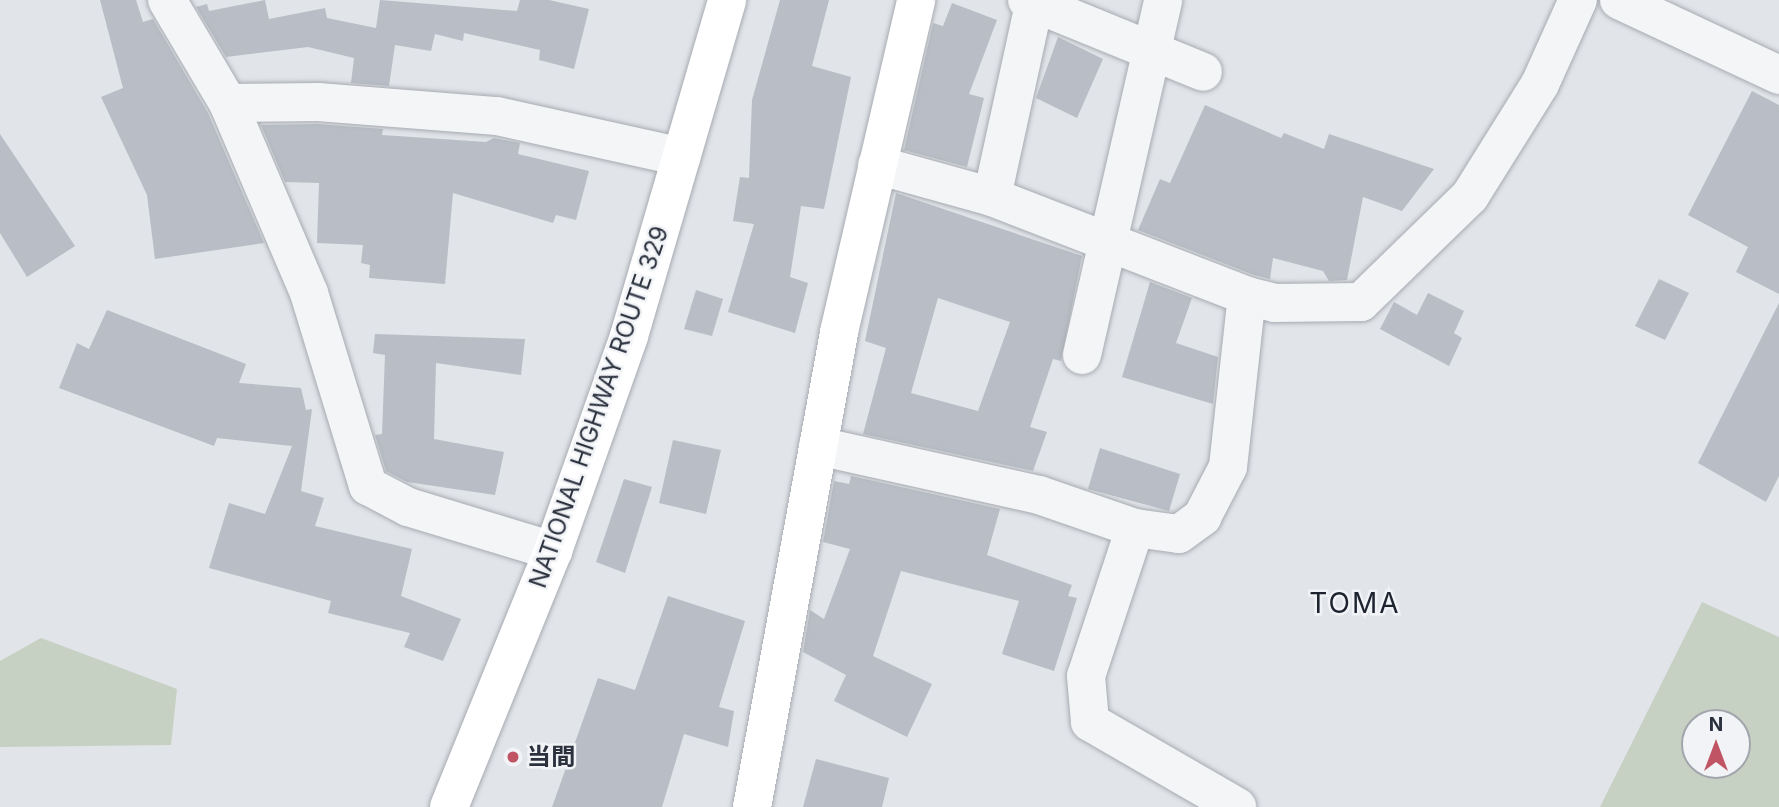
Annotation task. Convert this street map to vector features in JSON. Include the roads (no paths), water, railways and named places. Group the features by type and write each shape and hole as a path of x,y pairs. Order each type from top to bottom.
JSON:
{"main road":[{"name":"NATIONAL HIGHWAY ROUTE 329","path":"449,807 553,551 629,336 727,0"},
{"path":"752,807 818,446 877,165 916,0"}],"street":[{"path":"167,0 228,103 309,293 368,486 408,507 553,551"},
{"path":"1082,355 1163,0"},
{"path":"877,165 992,197 1247,296 1275,303 1361,302 1470,196 1540,85 1578,0"},
{"path":"1619,0 1779,75"},
{"path":"992,197 1032,1 1203,72"},
{"path":"228,103 318,102 497,116 682,157"},
{"path":"818,446 1039,495 1135,528 1179,534 1202,517 1228,467 1247,296"},
{"path":"1135,528 1086,676 1090,722 1237,807"}],"place":[{"name":"当間","path":"513,757"}],"district":[{"name":"TOMA","path":"1355,603"}]}
